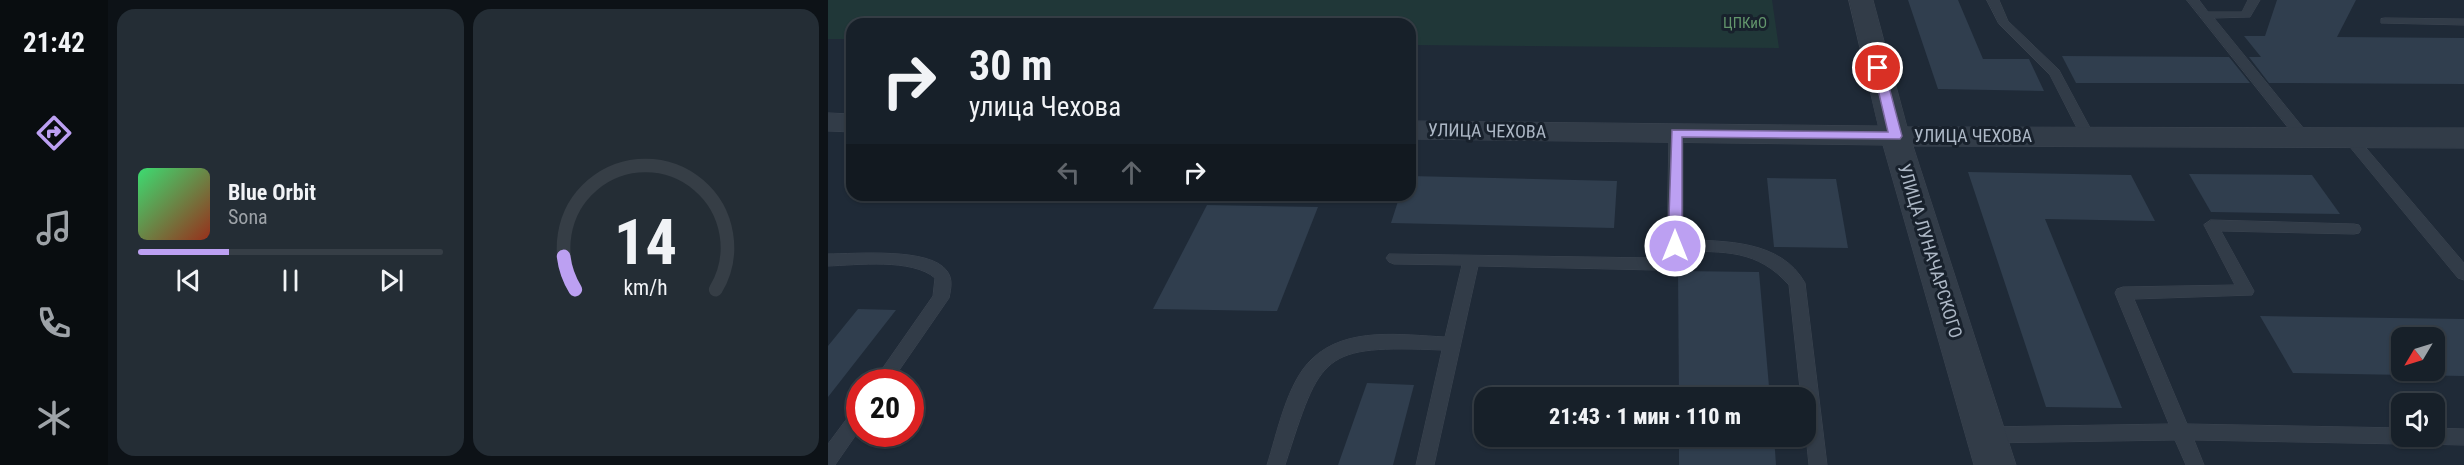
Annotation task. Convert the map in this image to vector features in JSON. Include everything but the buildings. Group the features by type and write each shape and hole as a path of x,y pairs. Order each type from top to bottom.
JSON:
{"street":[{"name":"УЛИЦА ЛУНАЧАРСКОГО","path":"1861,0 1896,136 1991,450"},
{"path":"828,122 846,123"},
{"name":"УЛИЦА ЧЕХОВА","path":"1416,130 1896,136 2464,138"}],"lane":[{"path":"1993,0 2002,22 2055,73 2088,137"},
{"path":"2193,0 2304,138"},
{"path":"2205,15 2247,15 2254,0"},
{"path":"2385,21 2464,22"},
{"path":"1394,258 1655,264 1671,254 1675,246 1676,133"},
{"path":"2350,138 2464,274"},
{"path":"2195,465 2122,293 2246,291 2211,225 2354,229"},
{"path":"1675,246 1746,248 1775,260 1797,283 1818,465"},
{"path":"828,260 917,262 932,266 941,273 944,284 941,298 891,369"},
{"path":"1425,465 1471,260"},
{"path":"1276,465 1305,382 1313,368 1328,355 1349,345 1373,342 1452,344"},
{"path":"1991,450 2181,432 2391,436"},
{"path":"828,459 846,434"},
{"path":"2445,437 2464,437"}],"green space":[{"name":"ЦПКиО","path":"828,0 1772,0 1779,48 1416,45 1416,18 846,18 846,39 828,39"}],"route":[{"path":"1675,246 1676,133 1896,136 1878,68"}]}
